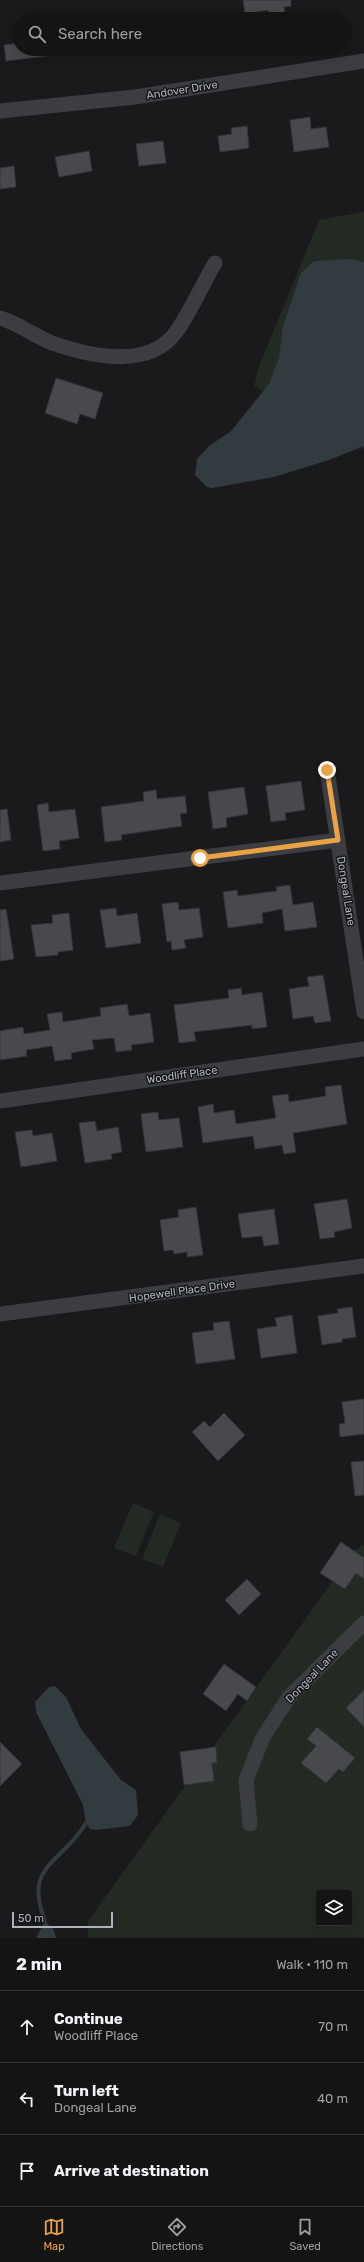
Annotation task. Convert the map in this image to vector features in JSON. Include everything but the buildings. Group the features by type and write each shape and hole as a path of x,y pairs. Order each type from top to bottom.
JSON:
{"street":[{"name":"Andover Drive","path":"0,111 135,97 364,61"},
{"path":"0,318 50,342 73,349 122,357 143,355 160,347 176,332 215,263"},
{"name":"Dongeal Lane","path":"327,770 364,1012"},
{"path":"0,883 338,840"},
{"name":"Woodliff Place","path":"0,1101 364,1049"},
{"name":"Hopewell Place Drive","path":"0,1314 364,1266"},
{"name":"Dongeal Lane","path":"250,1824 246,1781 262,1740 288,1698 364,1623"}],"shaded area":[{"path":"364,212 364,449 254,386 260,364 319,220"},
{"path":"352,259 364,262 364,446 329,460 274,477 212,488 207,487 195,475 197,459 209,446 231,431 269,384 279,358 283,326 301,273 314,261"},
{"path":"133,1503 154,1512 136,1556 114,1548"},
{"path":"160,1514 181,1523 163,1567 142,1559"},
{"path":"364,1545 364,1938 88,1938 88,1921 355,1550"},
{"path":"55,1686 66,1697 81,1729 121,1780 136,1790 138,1815 130,1826 96,1830 90,1829 86,1823 83,1805 36,1712 35,1702 49,1687"},
{"path":"45,1921 54,1930 56,1938 36,1938"}],"waterway":[{"path":"45,1921 39,1902 39,1888 42,1876 48,1866 76,1837 86,1823"}],"route":[{"path":"200,858 338,840 327,770"}]}
